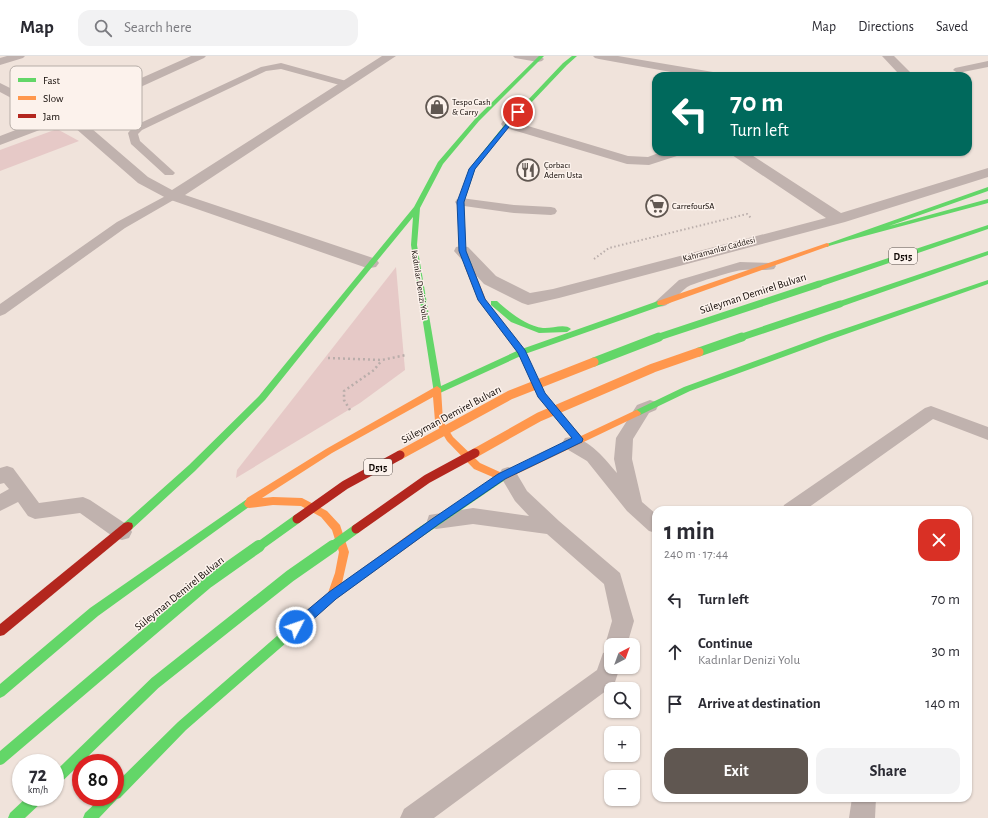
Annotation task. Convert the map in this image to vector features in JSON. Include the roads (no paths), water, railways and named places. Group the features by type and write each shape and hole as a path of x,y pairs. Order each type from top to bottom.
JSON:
{"main road":[{"path":"575,56 565,64 508,124 472,169 461,202 462,251 482,300 522,352 541,395 575,441"},
{"path":"540,58 565,64"},
{"name":"Kadınlar Denizi Yolu","path":"505,475 477,466 450,439 439,421 437,391 414,245 417,208 440,163 477,120 540,58"},
{"path":"769,266 988,190"},
{"path":"847,240 988,201"},
{"path":"0,631 122,532 186,476 253,409 370,263 417,208"},
{"name":"Süleyman Demirel Bulvarı","path":"0,759 208,582 345,485 510,395 636,345 988,227"},
{"name":"D515","path":"64,771 155,684 290,576 427,479 539,417 653,368 988,253"},
{"path":"124,784 182,726 332,596 435,522 505,475 687,389 829,337 988,282"},
{"path":"477,288 514,320 542,331 594,326"},
{"path":"0,692 94,612 243,505 329,451 437,391 522,352 661,303"},
{"path":"243,505 273,500 302,502 324,514 336,528 344,552 340,573 332,596"},
{"path":"15,818 28,806"},
{"path":"90,818 102,806"}],"street":[{"path":"0,62 19,56"},
{"path":"142,82 200,56"},
{"path":"173,196 390,56"},
{"path":"519,56 540,58"},
{"path":"599,56 692,72"},
{"path":"644,63 654,56"},
{"path":"888,56 904,72"},
{"path":"0,87 10,92"},
{"path":"508,124 627,160 649,161 663,156"},
{"path":"0,141 29,130"},
{"path":"85,130 142,180 173,196 370,263"},
{"path":"743,156 839,219"},
{"name":"Kahramanlar Caddesi","path":"462,251 490,280 528,299 553,294 744,242 839,219 988,172"}],"lane":[{"path":"958,70 988,64"},
{"path":"142,126 272,66 280,66 347,84"},
{"path":"136,130 133,134 135,142 169,173"},
{"path":"0,311 122,225 173,196"},
{"path":"461,202 516,215 551,211"},
{"path":"661,303 684,283 740,266 769,266"},
{"path":"634,506 623,459 625,438 643,409 687,389"},
{"path":"797,506 931,412 988,434"},
{"path":"575,441 592,456 634,506 652,522"},
{"path":"0,477 7,473 35,511 83,505 122,532"},
{"path":"505,475 522,496 552,527 613,579 623,621 618,638"},
{"path":"0,503 20,491"},
{"path":"435,522 473,516 552,527"},
{"path":"413,818 606,677 607,674"},
{"path":"862,818 864,802"}],"place":[{"name":"Tespo Cash & Carry","path":"437,107"},
{"name":"Çorbacı Adem Usta","path":"528,170"},
{"name":"CarrefourSA","path":"657,206"}]}
